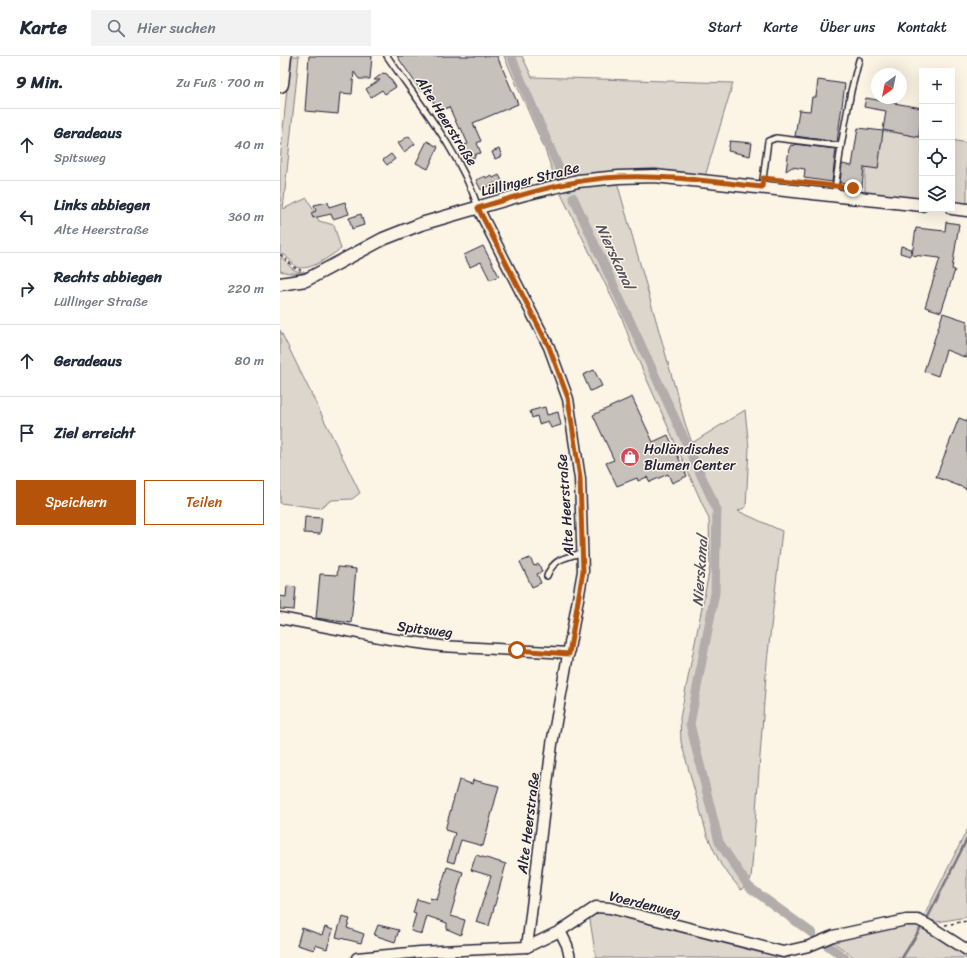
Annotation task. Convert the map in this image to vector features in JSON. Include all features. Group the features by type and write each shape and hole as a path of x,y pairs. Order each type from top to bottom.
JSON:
{"main road":[{"path":"280,84 283,56"}],"street":[{"name":"Lüllinger Straße","path":"280,284 306,280 383,239 421,224 521,195 578,182 619,177 655,176 919,205"},
{"name":"Alte Heerstraße","path":"478,208 549,347 568,398 580,478 583,571 552,744 527,947"},
{"path":"955,208 967,210"},
{"name":"Spitsweg","path":"280,618 390,639 441,646 569,654"},
{"name":"Voerdenweg","path":"357,958 420,952 527,947 560,931 596,907 603,907 783,952 809,946 833,936 906,920 918,920 931,926 967,950"},
{"path":"560,931 567,945 570,958"}],"lane":[{"name":"Alte Heerstraße","path":"387,56 444,139 467,179 478,208"},
{"path":"834,196 841,146 851,92 859,60"},
{"path":"762,187 768,141 776,138 841,146"},
{"path":"547,576 553,564 560,559 583,553"}],"path":[{"path":"280,256 287,259 293,268 302,270"},
{"path":"931,926 967,921"}],"shaded area":[{"path":"290,56 299,56 283,209 307,198 319,221 334,225 341,249 314,265 302,268 296,267 285,255 280,254 280,162"},
{"path":"504,56 522,56 532,77 733,83 704,180 614,173 555,178 544,147"},
{"path":"882,131 919,135 919,205 865,199 865,167 877,168"},
{"path":"955,141 967,143 967,210 955,208"},
{"path":"617,182 685,423 692,443 745,410 749,448 746,507 738,511 782,531 767,662 751,879 741,890 721,865 707,835 681,742 680,718 710,567 709,519 632,346 622,318 559,190"},
{"path":"340,254 339,257 318,268 313,269"},
{"path":"280,258 284,259 291,268 299,272 304,272 288,273 280,271"},
{"path":"280,330 360,493 352,499 332,500 319,508 280,503"},
{"path":"967,830 967,917 937,922 923,918"},
{"path":"598,909 788,956 790,958 596,958 589,914"},
{"path":"906,918 967,952 967,958 855,958 830,940"}],"building":[{"path":"309,56 372,56 370,79 359,79 354,72 352,94 340,93 338,114 305,111"},
{"path":"397,56 497,56 518,104 473,123 481,141 477,143 481,153 476,154 474,158 471,157 466,159 462,148 464,145 468,144 449,107 438,112 427,88 421,91"},
{"path":"383,73 387,74 396,87 385,94 382,90 371,97 366,89 380,80 374,80"},
{"path":"818,80 845,84 837,142 795,136 799,110 810,111 812,97 816,97"},
{"path":"866,98 871,99 871,104 900,104 919,107 919,137 883,130 886,111 864,107"},
{"path":"858,128 883,131 878,169 864,167 862,187 840,183 842,164 852,166"},
{"path":"409,136 415,144 404,152 398,143"},
{"path":"427,141 438,147 428,169 416,163"},
{"path":"730,141 752,143 750,156 728,151"},
{"path":"794,144 836,149 832,182 804,178 805,169 792,167 786,171 789,149 791,145 794,146"},
{"path":"499,149 502,156 495,159 492,152"},
{"path":"391,154 395,159 387,165 383,160"},
{"path":"491,175 493,178 499,175 505,187 499,190 495,183 481,190 476,180 485,176 486,178"},
{"path":"328,202 329,207 345,202 349,214 333,219 331,214 313,218 311,213 316,211 314,205"},
{"path":"361,214 364,225 352,229 349,218"},
{"path":"946,222 959,224 952,269 955,270 941,312 925,307 940,258 912,255 916,228 945,231"},
{"path":"483,246 499,276 490,280 481,262 470,267 464,255"},
{"path":"901,246 912,249 910,256 900,253"},
{"path":"943,313 967,321 967,358 946,350 938,376 924,371"},
{"path":"594,370 602,386 590,391 583,375"},
{"path":"632,397 653,442 668,435 687,476 672,483 668,474 650,482 647,477 638,481 637,478 617,486 606,463 614,460 593,415"},
{"path":"545,407 547,415 558,412 561,425 551,428 548,421 539,424 537,416 532,418 530,411"},
{"path":"959,418 967,421 967,489 936,477"},
{"path":"305,517 322,518 320,534 304,533"},
{"path":"530,558 534,566 539,564 542,572 537,574 541,583 532,587 520,562"},
{"path":"338,567 356,569 351,623 316,618 320,574 337,575"},
{"path":"287,586 296,587 294,610 280,609 280,596 286,597"},
{"path":"459,780 472,784 473,780 499,786 483,846 461,840 454,863 447,861 455,833 445,830"},
{"path":"476,855 506,864 489,926 476,922 491,876 471,870"},
{"path":"447,867 463,872 451,913 451,916 465,920 461,935 447,929 447,923 427,916 422,934 411,931 416,914 413,913 417,899 429,903 430,898 437,900"},
{"path":"342,917 350,919 347,928 364,934 361,943 336,937"},
{"path":"378,925 399,930 395,942 374,935"},
{"path":"325,927 333,930 327,949 315,945 314,950 297,945 302,928 322,935"}],"waterway":[{"name":"Nierskanal","path":"511,56 560,171"},
{"name":"Nierskanal","path":"573,197 717,510 715,593 690,724 719,842 749,887 812,933"},
{"path":"927,919 967,839"},
{"path":"902,958 922,926"},
{"name":"Nierskanal","path":"827,945 845,958"}],"place":[{"name":"Holländisches Blumen Center","path":"630,457"}],"route":[{"path":"517,650 569,654 583,571 580,478 568,398 549,347 478,208 521,195 578,182 619,177 655,176 762,187 763,178 853,188"}]}
